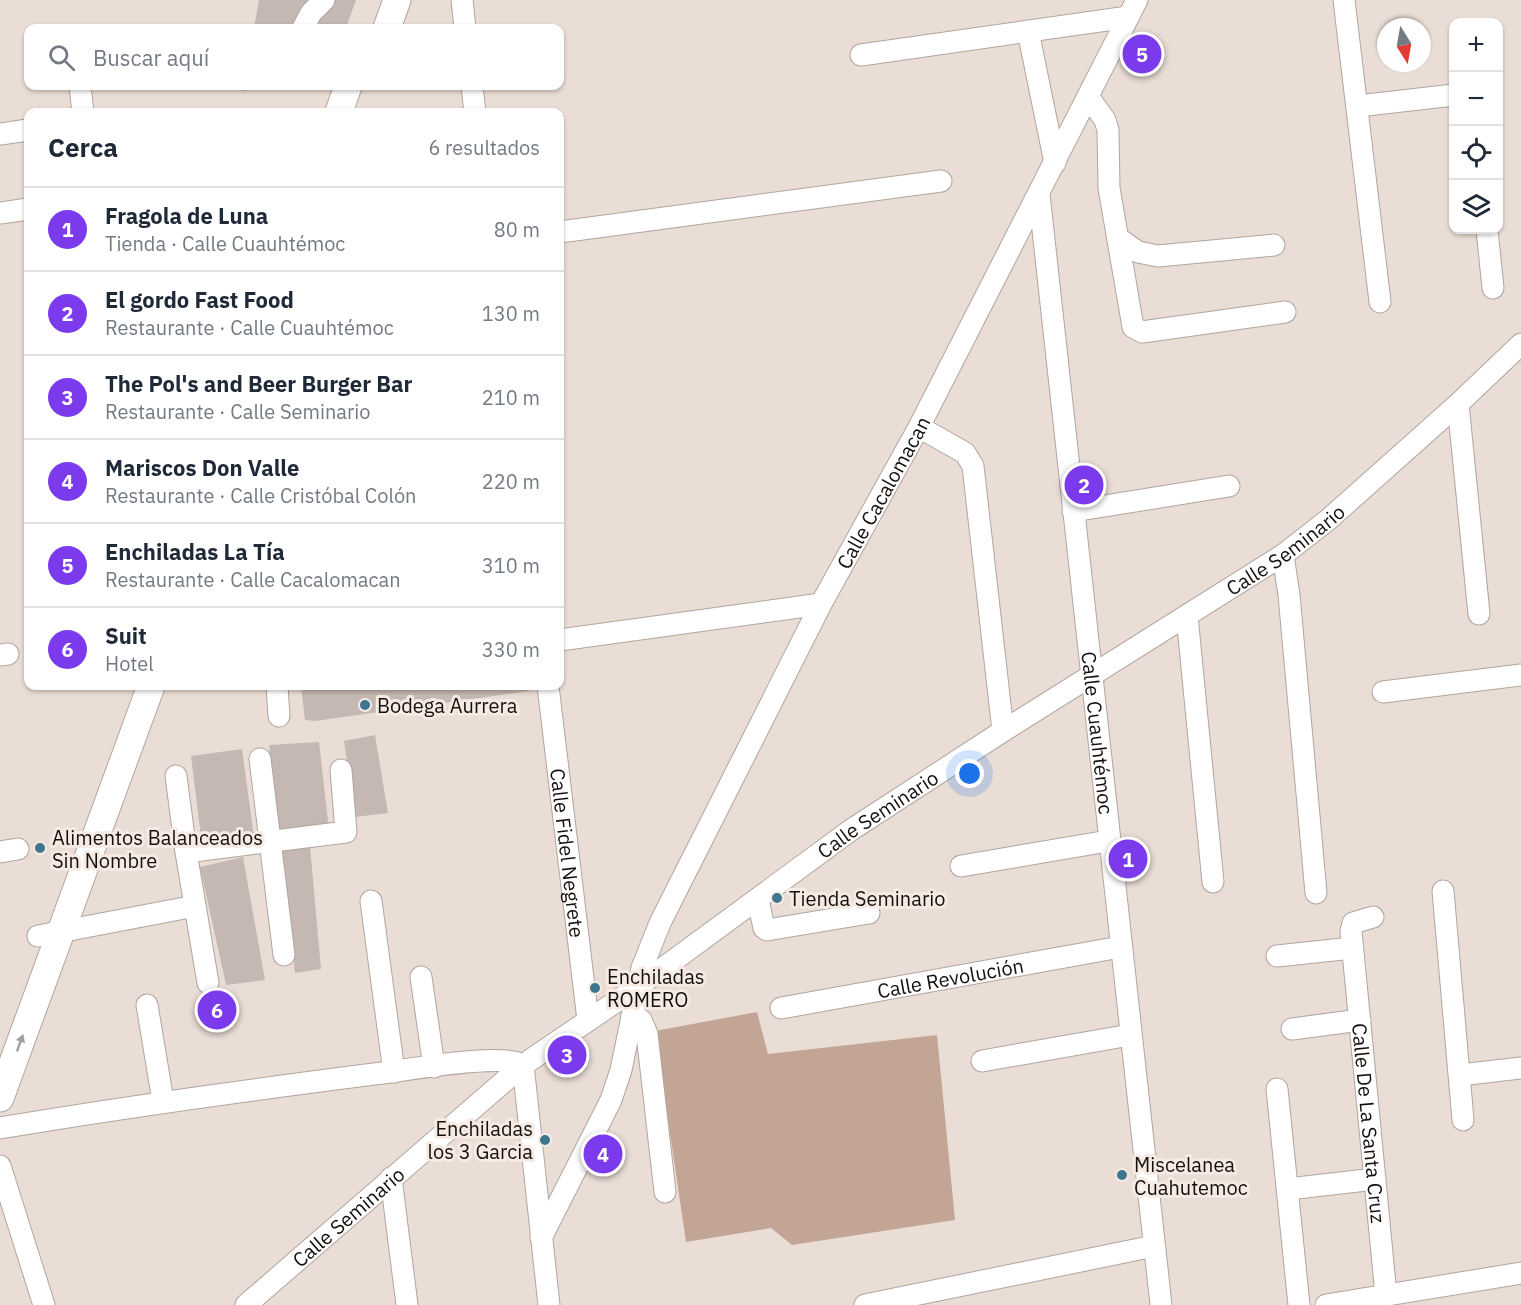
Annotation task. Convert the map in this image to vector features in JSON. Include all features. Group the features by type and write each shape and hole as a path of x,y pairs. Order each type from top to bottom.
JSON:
{"main road":[{"path":"369,24 378,0"},
{"path":"388,24 397,0"},
{"path":"340,108 347,90"},
{"path":"358,108 364,90"},
{"path":"0,1044 49,934 141,690"},
{"path":"0,1098 49,934"}],"street":[{"path":"305,24 311,13 324,0"},
{"path":"462,0 465,24"},
{"path":"1344,0 1380,302"},
{"path":"861,55 1028,31 1132,8"},
{"name":"Calle Cacalomacan","path":"541,1238 611,1100 621,1070 636,988 647,951 660,923 821,604 919,427 1089,98 1132,8"},
{"path":"1028,31 1055,163"},
{"path":"80,90 83,108"},
{"path":"472,90 475,108"},
{"path":"1358,106 1449,96"},
{"path":"1089,98 1105,120 1108,130 1109,188 1131,321 1137,331 1248,319 1285,312"},
{"path":"0,134 24,131"},
{"path":"564,231 941,181"},
{"name":"Calle Cuauhtémoc","path":"1039,194 1108,841 1161,1305"},
{"path":"0,213 24,210"},
{"path":"1487,234 1493,288"},
{"path":"1118,238 1138,252 1158,256 1274,244"},
{"name":"Calle Seminario","path":"246,1305 523,1065 636,988 851,830 1003,731 1283,555 1329,519 1458,404 1521,344"},
{"path":"1458,404 1479,614"},
{"path":"919,427 965,453 973,466 1003,731"},
{"path":"1073,511 1229,486"},
{"path":"1283,555 1289,595 1316,893"},
{"path":"564,639 821,604"},
{"path":"1186,616 1213,882"},
{"path":"1383,692 1521,675"},
{"path":"277,690 279,716"},
{"name":"Calle Fidel Negrete","path":"548,690 588,1020"},
{"path":"260,759 268,842 284,955"},
{"path":"186,852 346,832 348,827 341,770"},
{"path":"176,776 208,983"},
{"path":"961,866 1108,841"},
{"path":"1443,891 1463,1120"},
{"path":"758,900 763,925 767,930 869,913"},
{"path":"371,901 394,1072"},
{"path":"49,934 195,906"},
{"path":"1360,1020 1351,925 1373,917"},
{"name":"Calle Revolución","path":"781,1008 1120,947"},
{"path":"1277,956 1352,948"},
{"path":"422,977 434,1067"},
{"path":"147,1005 163,1101"},
{"path":"632,1016 641,1020 647,1034 665,1192"},
{"name":"Calle De La Santa Cruz","path":"1292,1029 1360,1020 1386,1295"},
{"path":"982,1061 1130,1035"},
{"path":"0,1128 163,1101 434,1067 501,1060 523,1065 549,1305"},
{"path":"1460,1075 1521,1068"},
{"path":"1278,1089 1299,1305"},
{"path":"0,1166 44,1305"},
{"path":"392,1178 407,1305"},
{"path":"1288,1189 1375,1179"},
{"path":"865,1305 1154,1246"},
{"path":"1326,1305 1521,1272"}],"shaded area":[{"path":"757,1012 768,1054 937,1035 955,1220 792,1245 771,1228 686,1242 655,1031"}],"building":[{"path":"259,0 356,0 347,24 255,24"},
{"name":"Bodega Aurrera","path":"301,690 529,690 315,721 305,720"},
{"path":"375,735 388,813 355,817 344,741"},
{"path":"319,742 329,830 279,837 269,745"},
{"path":"242,749 254,837 202,845 191,756"},
{"path":"310,846 321,969 295,973 282,849"},
{"path":"243,857 265,980 226,985 200,867"}],"place":[{"name":"Enchiladas La Tía","path":"1142,54"},
{"name":"El gordo Fast Food","path":"1084,485"},
{"name":"Bodega Aurrera","path":"365,705"},
{"name":"Alimentos Balanceados Sin Nombre","path":"40,848"},
{"name":"Fragola de Luna","path":"1128,859"},
{"name":"Tienda Seminario","path":"777,898"},
{"name":"Enchiladas ROMERO","path":"595,988"},
{"name":"Suit","path":"217,1010"},
{"name":"The Pol's and Beer Burger Bar","path":"567,1055"},
{"name":"Enchiladas los 3 Garcia","path":"545,1140"},
{"name":"Mariscos Don Valle","path":"603,1154"},
{"name":"Miscelanea Cuahutemoc","path":"1122,1175"}]}
